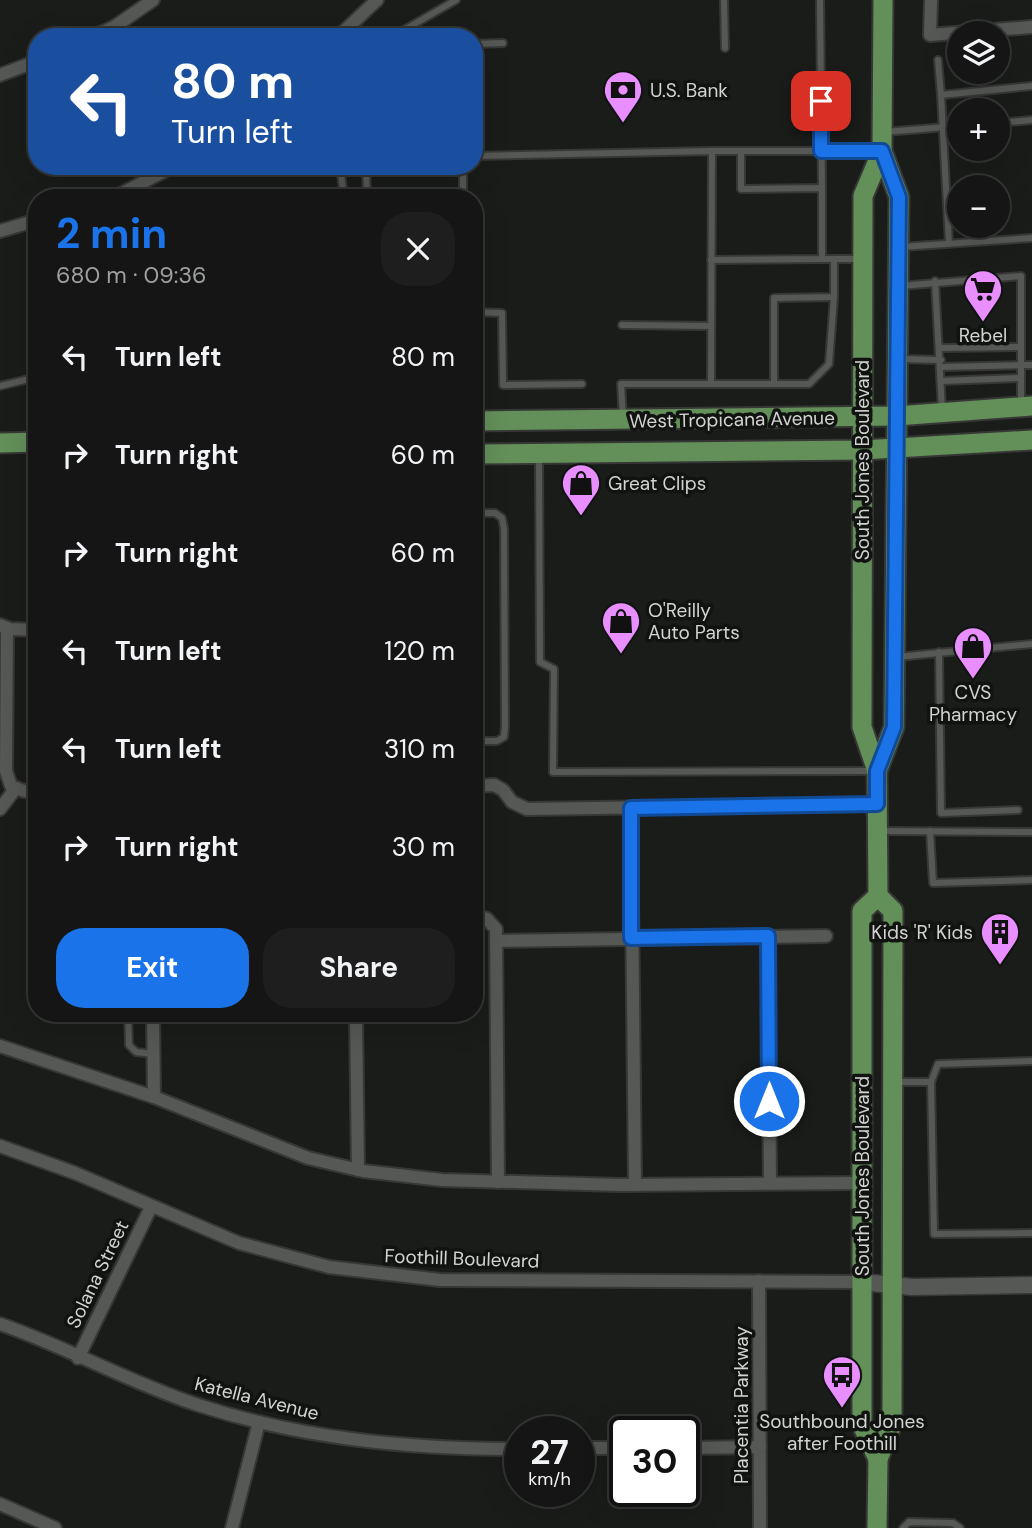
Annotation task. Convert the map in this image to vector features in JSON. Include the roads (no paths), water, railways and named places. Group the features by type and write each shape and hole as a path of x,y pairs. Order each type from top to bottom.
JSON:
{"main road":[{"name":"South Jones Boulevard","path":"877,771 894,727 899,197 882,141 883,0"},
{"name":"South Jones Boulevard","path":"877,1528 878,1459 892,1424 893,911 878,896 877,771 862,727 862,416 863,196 882,141"},
{"name":"West Tropicana Avenue","path":"483,421 896,416 1027,406"},
{"name":"West Tropicana Avenue","path":"483,454 862,450 1032,440"},
{"path":"0,443 28,442"},
{"name":"South Jones Boulevard","path":"878,896 862,911 862,1425 878,1459"}],"street":[{"path":"112,28 153,0"},
{"path":"347,28 377,0"},
{"path":"931,0 930,35 1032,27"},
{"path":"0,75 28,64"},
{"path":"130,189 157,175"},
{"path":"0,231 28,223"},
{"path":"28,629 4,626 3,704 6,771 11,786 28,791"},
{"path":"483,786 494,785 503,790 512,802 527,809 877,804"},
{"path":"0,809 16,788"},
{"path":"631,808 635,1184"},
{"path":"483,918 496,929 498,1182"},
{"path":"768,936 770,1183"},
{"path":"496,942 826,936"},
{"path":"153,1022 154,1097"},
{"path":"356,1022 358,1170"},
{"path":"0,1046 154,1097 308,1158 358,1170 442,1180 498,1182 862,1183"},
{"name":"Foothill Boulevard","path":"0,1146 75,1173 239,1243 329,1267 440,1280 862,1282"},
{"name":"Solana Street","path":"78,1358 151,1207"},
{"name":"Placentia Parkway","path":"760,1281 760,1528"},
{"path":"862,1282 892,1285 1032,1285"},
{"name":"Katella Avenue","path":"0,1324 44,1339 78,1358 197,1405 258,1422 361,1442 447,1449 504,1449"},
{"path":"232,1528 258,1422"},
{"path":"700,1448 760,1447"},
{"path":"0,1505 55,1528"}],"lane":[{"path":"408,28 456,0"},
{"path":"724,0 725,48"},
{"path":"820,0 822,259"},
{"path":"483,44 503,43"},
{"path":"938,60 949,243"},
{"path":"941,95 1032,86"},
{"path":"1010,122 1032,120"},
{"path":"483,156 821,151 947,128"},
{"path":"710,384 712,151"},
{"path":"741,151 741,189 822,188"},
{"path":"898,247 1032,238"},
{"path":"623,420 621,384 809,384 829,364 834,259"},
{"path":"712,260 863,259"},
{"path":"898,286 1021,276 1021,378 1027,406"},
{"path":"935,281 943,412"},
{"path":"774,383 774,298 834,297"},
{"path":"483,312 502,313 503,385 582,384"},
{"path":"622,325 711,326"},
{"path":"940,348 1021,347"},
{"path":"897,359 1032,365"},
{"path":"942,381 1021,378"},
{"path":"0,386 28,379"},
{"path":"539,454 540,662 554,669 554,772 877,771"},
{"path":"483,513 495,513 502,518 504,529 505,726 504,737 497,741 483,741"},
{"path":"895,657 1032,644"},
{"path":"939,652 941,813 1018,810"},
{"path":"877,831 1032,832"},
{"path":"930,831 933,883 1032,880"},
{"path":"129,1022 130,1045 136,1052 153,1054"},
{"path":"1032,1061 939,1064 931,1083 934,1234 1032,1233"},
{"path":"893,1083 931,1083"},
{"path":"903,1528 909,1522 920,1522 953,1523 960,1528"}],"place":[{"name":"U.S. Bank","path":"623,124"},
{"name":"Rebel","path":"983,323"},
{"name":"Great Clips","path":"581,517"},
{"name":"O'Reilly Auto Parts","path":"621,655"},
{"name":"CVS Pharmacy","path":"973,680"},
{"name":"Kids 'R' Kids","path":"1000,966"},
{"name":"Southbound Jones after Foothill","path":"842,1409"}]}
